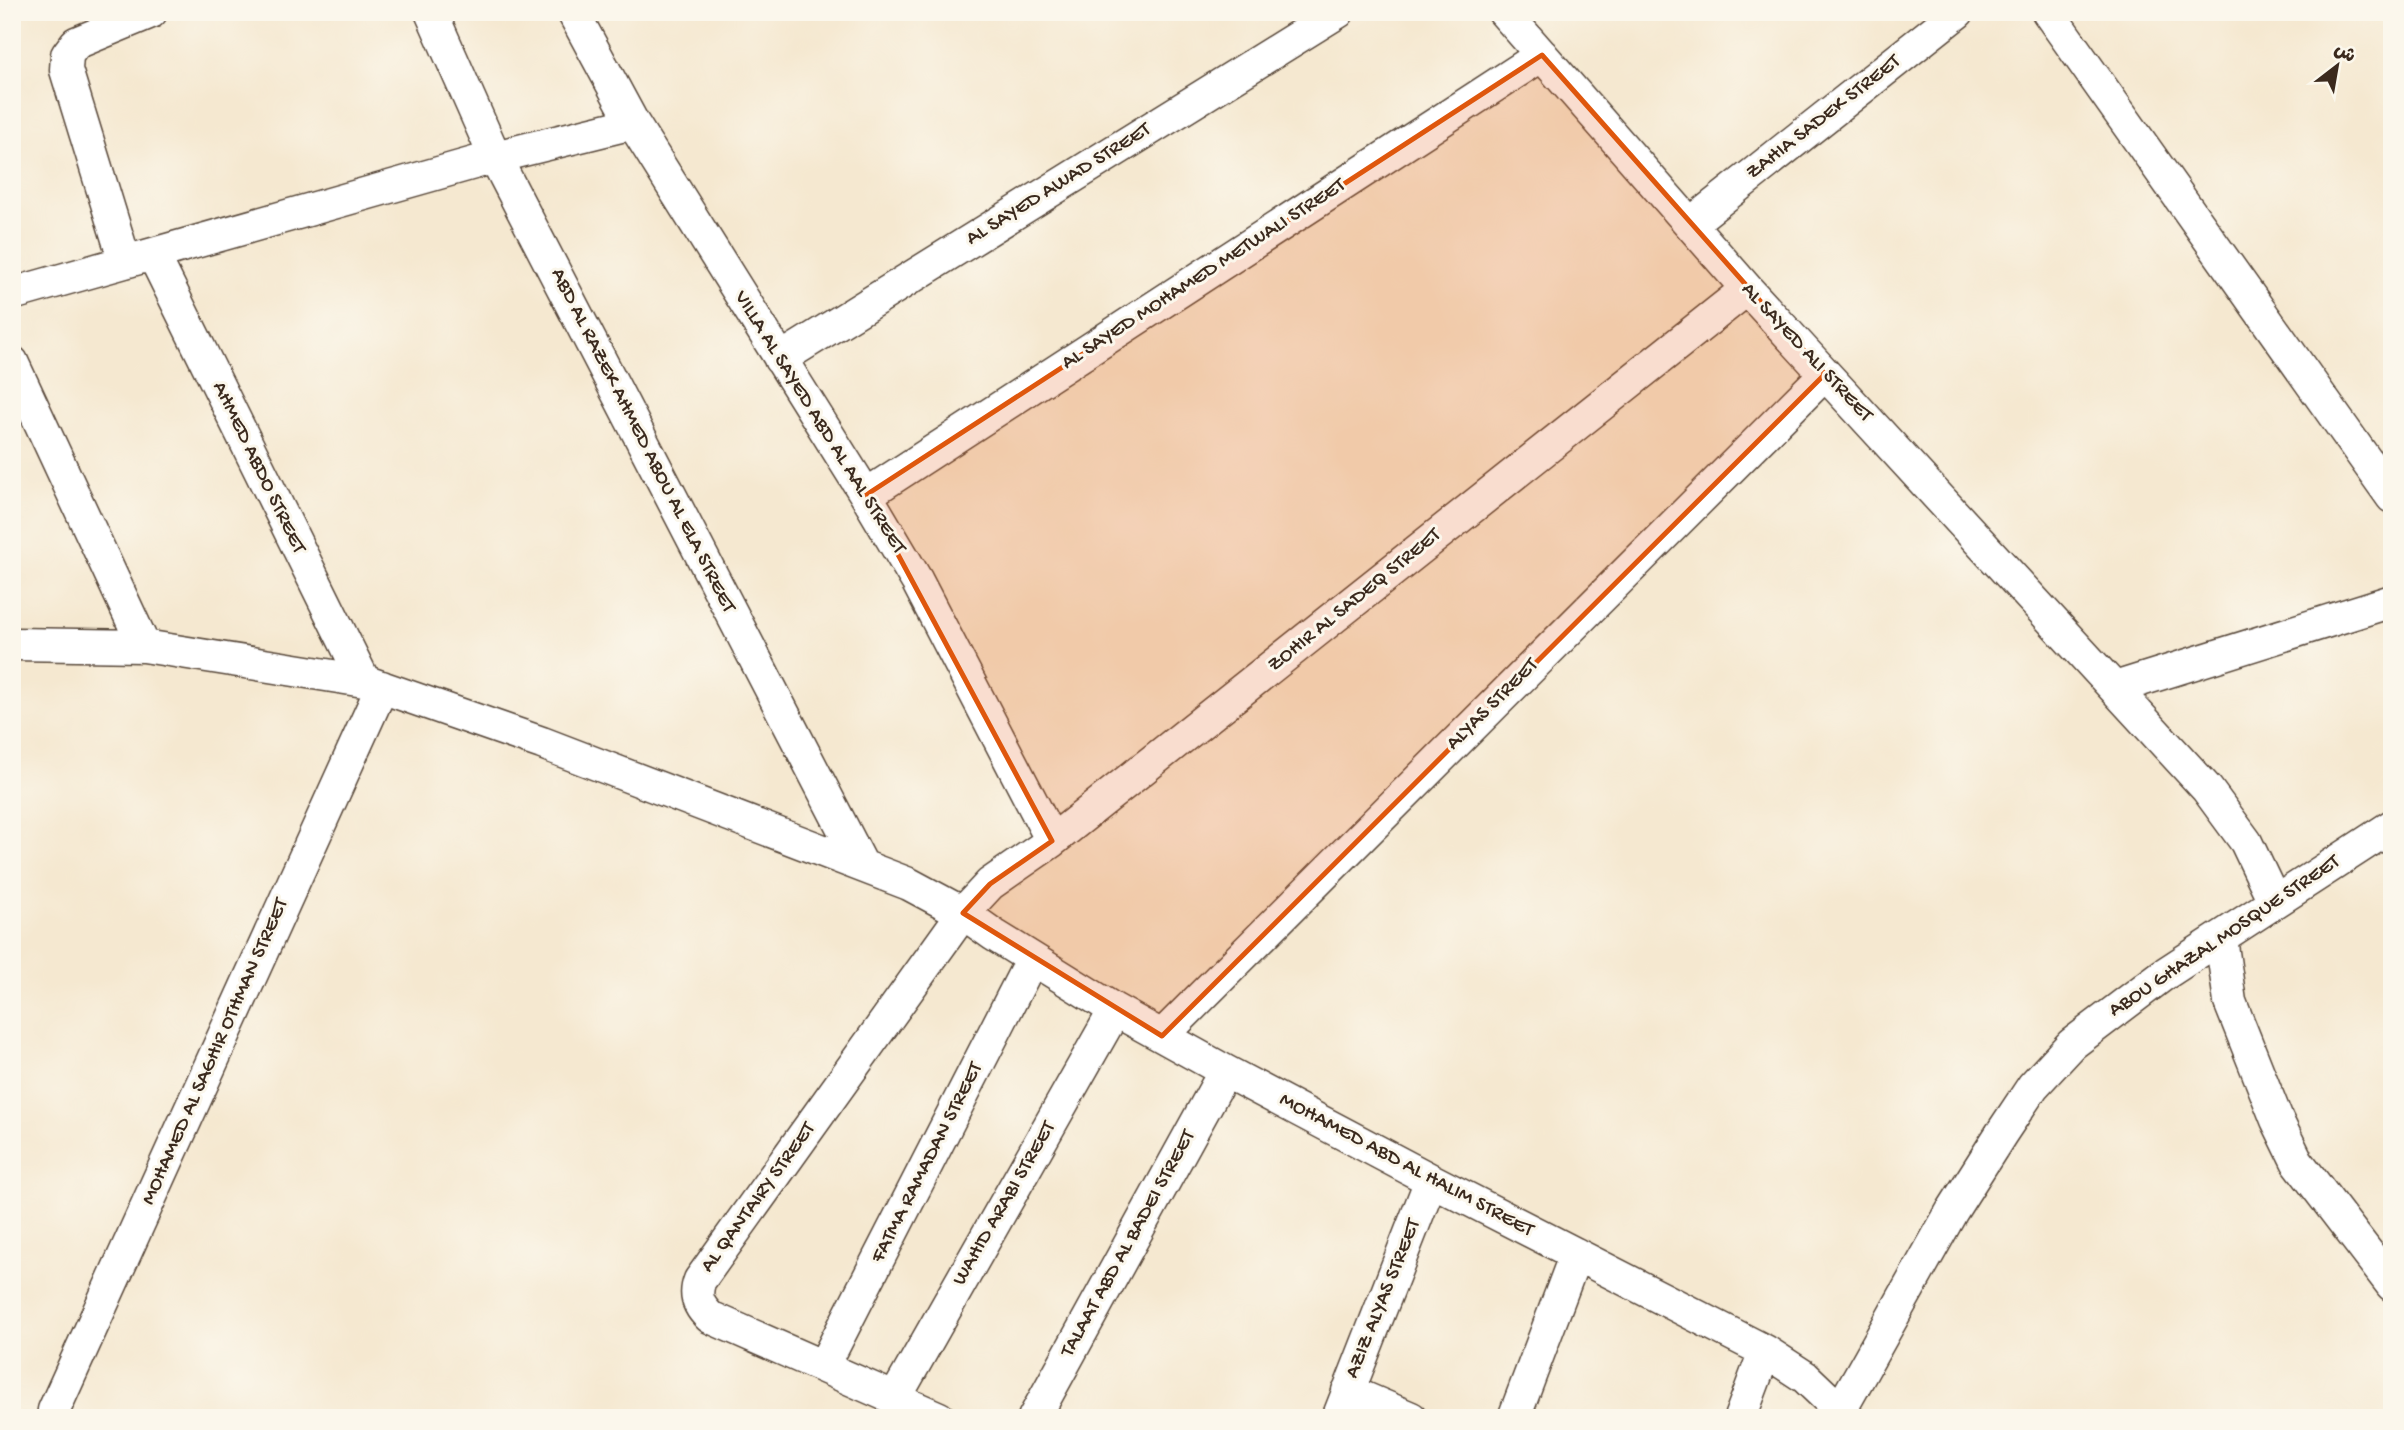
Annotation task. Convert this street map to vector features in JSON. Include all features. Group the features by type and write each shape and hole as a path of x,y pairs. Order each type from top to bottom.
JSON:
{"street":[{"name":"AHMED ABDO STREET","path":"151,12 76,43 67,55 66,70 139,258 373,684"},
{"name":"ABD AL RAZEK AHMED ABOU AL ELA STREET","path":"431,12 495,157 862,865"},
{"name":"VILLA AL SAYED ABD AL AAL STREET","path":"573,12 633,123 917,581 1052,841"},
{"name":"AL SAYED AWAD STREET","path":"780,359 1338,12"},
{"name":"AL SAYED ALI STREET","path":"1504,12 1747,289 2207,789 2228,814 2261,871 2274,901"},
{"name":"ZAHIA SADEK STREET","path":"1690,224 1958,12"},
{"path":"2048,12 2392,497"},
{"name":"AL SAYED MOHAMED METWALI STREET","path":"866,495 1542,55"},
{"path":"12,294 495,157 633,123"},
{"name":"ZOHIR AL SADEQ STREET","path":"963,913 990,884 1052,841 1747,289"},
{"path":"12,362 144,646"},
{"name":"ALYAS STREET","path":"1162,1035 1825,374"},
{"path":"2115,688 2392,601"},
{"name":"MOHAMED ABD AL HALIM STREET","path":"12,644 144,646 373,684 542,743 909,884 963,913 1115,1010 1432,1180 1765,1351 1805,1377 1844,1413"},
{"name":"MOHAMED AL SAGHIR OTHMAN STREET","path":"53,1418 54,1410 373,684"},
{"name":"ABOU GHAZAL MOSQUE STREET","path":"1844,1413 1952,1211 2033,1087 2072,1044 2163,975 2392,826"},
{"name":"AL QANTAIRY STREET","path":"939,1418 710,1317 697,1300 697,1289 963,913"},
{"path":"2221,938 2230,1002 2287,1141 2297,1161 2392,1285"},
{"name":"FATMA RAMADAN STREET","path":"823,1367 1032,959"},
{"name":"WAHID ARABI STREET","path":"895,1398 1115,1010"},
{"name":"TALAAT ABD AL BADEI STREET","path":"1034,1418 1225,1070"},
{"name":"AZIZ ALYAS STREET","path":"1343,1404 1432,1180"},
{"path":"1514,1418 1576,1254"},
{"path":"1740,1418 1765,1351"},
{"path":"1343,1404 1411,1418"}],"highlighted area":[{"path":"1542,55 1825,374 1162,1036 963,913 990,884 1052,841 866,495"}]}
